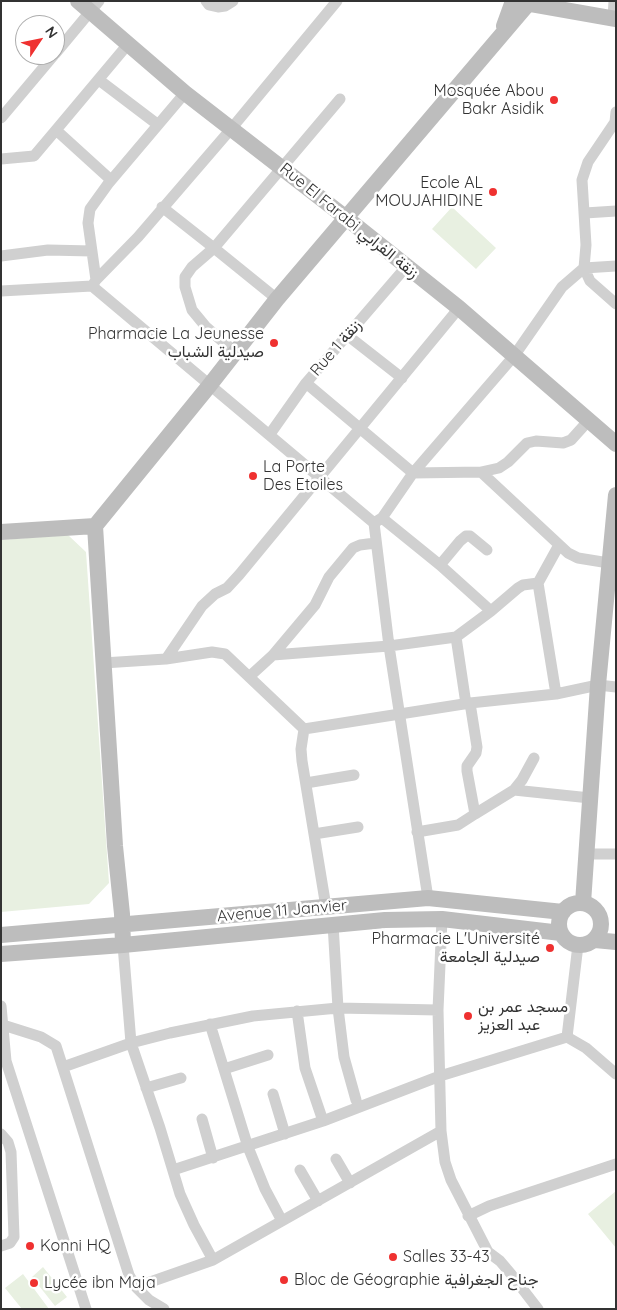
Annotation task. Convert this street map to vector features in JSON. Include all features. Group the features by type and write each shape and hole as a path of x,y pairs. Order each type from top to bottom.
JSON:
{"street":[{"name":"Rue El Farabi زنقة الفرابي","path":"78,1 95,7 129,43 185,93 346,217 459,308 616,444"},
{"path":"206,1 218,7 225,6 233,1"},
{"path":"1,291 94,283 138,237 337,1"},
{"path":"560,1 576,11"},
{"path":"213,1260 185,1207 131,1043 122,945 94,526 209,386 277,299 501,35 525,3 614,19 614,1"},
{"path":"65,43 95,7"},
{"path":"1,159 34,156 129,43"},
{"path":"1,118 46,65"},
{"path":"99,80 157,124"},
{"path":"185,93 111,180 90,209 88,223 94,283 209,386 270,434 320,477 440,565 491,612"},
{"path":"235,352 197,318 192,310 185,287 185,277 214,248 340,99"},
{"path":"615,119 584,169 582,189 586,244 584,268 590,281 616,304"},
{"path":"56,130 111,180"},
{"path":"162,207 277,299"},
{"path":"585,213 616,211"},
{"path":"1,256 48,250 92,251"},
{"name":"Rue 1 زنقة","path":"270,434 306,383 406,266"},
{"path":"428,898 375,543 378,520 413,473 514,356 562,287 584,268 616,266"},
{"path":"166,659 202,606 215,594 227,588 239,575 459,308"},
{"path":"347,335 402,378"},
{"path":"306,383 413,473 480,472 503,466 527,443 536,441 566,442 571,440 589,420"},
{"path":"480,472 568,553 578,558 613,564"},
{"path":"583,903 598,685 613,564 616,495"},
{"path":"1,532 94,526"},
{"path":"440,565 466,536 470,536 487,550"},
{"path":"250,676 273,655 315,605 329,576 353,548 375,543"},
{"path":"556,694 538,583 559,545"},
{"path":"273,655 389,646 456,638 491,612 518,588 538,583"},
{"path":"456,638 476,747 476,753 467,766 475,814"},
{"path":"103,663 166,659 200,653 222,653 250,676 304,729"},
{"path":"304,729 468,703 556,694 598,685 616,687"},
{"path":"304,729 301,749 326,907"},
{"path":"417,832 458,825 514,790 534,758"},
{"path":"306,783 354,775"},
{"path":"514,790 590,798"},
{"path":"314,834 358,827"},
{"path":"586,854 616,854"},
{"name":"Avenue 11 Janvier","path":"1,935 428,898 563,912"},
{"path":"583,903 592,906 599,915 600,933 587,944 578,945 568,942 561,934 559,922 563,912 569,906 583,903"},
{"path":"599,915 616,918"},
{"path":"442,919 438,1010 441,1131 445,1162 451,1180 468,1216 488,1252 505,1268 538,1309"},
{"name":"Avenue 11 Janvier","path":"1,954 122,945 385,920 442,919 561,934"},
{"path":"333,924 338,1008 344,1058 356,1100"},
{"path":"594,940 616,942"},
{"path":"567,1037 578,945"},
{"path":"1,1006 6,1061 86,1309"},
{"path":"63,1067 131,1043 210,1024 297,1011 338,1008 438,1010"},
{"path":"297,1011 305,1068 323,1121"},
{"path":"210,1024 248,1146 262,1182 282,1221"},
{"path":"3,1025 41,1037 54,1044 60,1054 129,1275 136,1287 148,1300 164,1309"},
{"path":"173,1170 323,1121 440,1076 567,1037 586,1048 616,1074"},
{"path":"224,1069 268,1055"},
{"path":"146,1088 181,1078"},
{"path":"273,1094 284,1134"},
{"path":"202,1119 213,1158"},
{"path":"136,1287 213,1260 441,1131"},
{"path":"1,1134 8,1142 11,1152 14,1237 10,1243 1,1246"},
{"path":"336,1159 350,1182"},
{"path":"468,1216 489,1206 616,1164"},
{"path":"300,1170 318,1201"}],"green space":[{"path":"452,207 496,248 476,269 432,229"},
{"path":"68,535 86,552 109,883 89,904 1,912 1,540"},
{"path":"616,1191 616,1248 588,1214"},
{"path":"43,1267 67,1297 55,1306 32,1277"},
{"path":"23,1274 49,1309 22,1309 5,1288"}],"place":[{"name":"Mosquée Abou Bakr Asidik","path":"554,100"},
{"name":"Ecole AL MOUJAHIDINE","path":"493,192"},
{"name":"Pharmacie La Jeunesse صيدلية الشباب","path":"274,343"},
{"name":"La Porte Des Etoiles","path":"253,476"},
{"name":"Pharmacie L'Université صيدلية الجامعة","path":"550,948"},
{"name":"مسجد عمر بن عبد العزيز","path":"468,1016"},
{"name":"Konni HQ","path":"30,1246"},
{"name":"Salles 33-43","path":"393,1257"},
{"name":"Bloc de Géographie جناح الجغرافية","path":"284,1280"},
{"name":"Lycée ibn Maja","path":"34,1283"}]}
